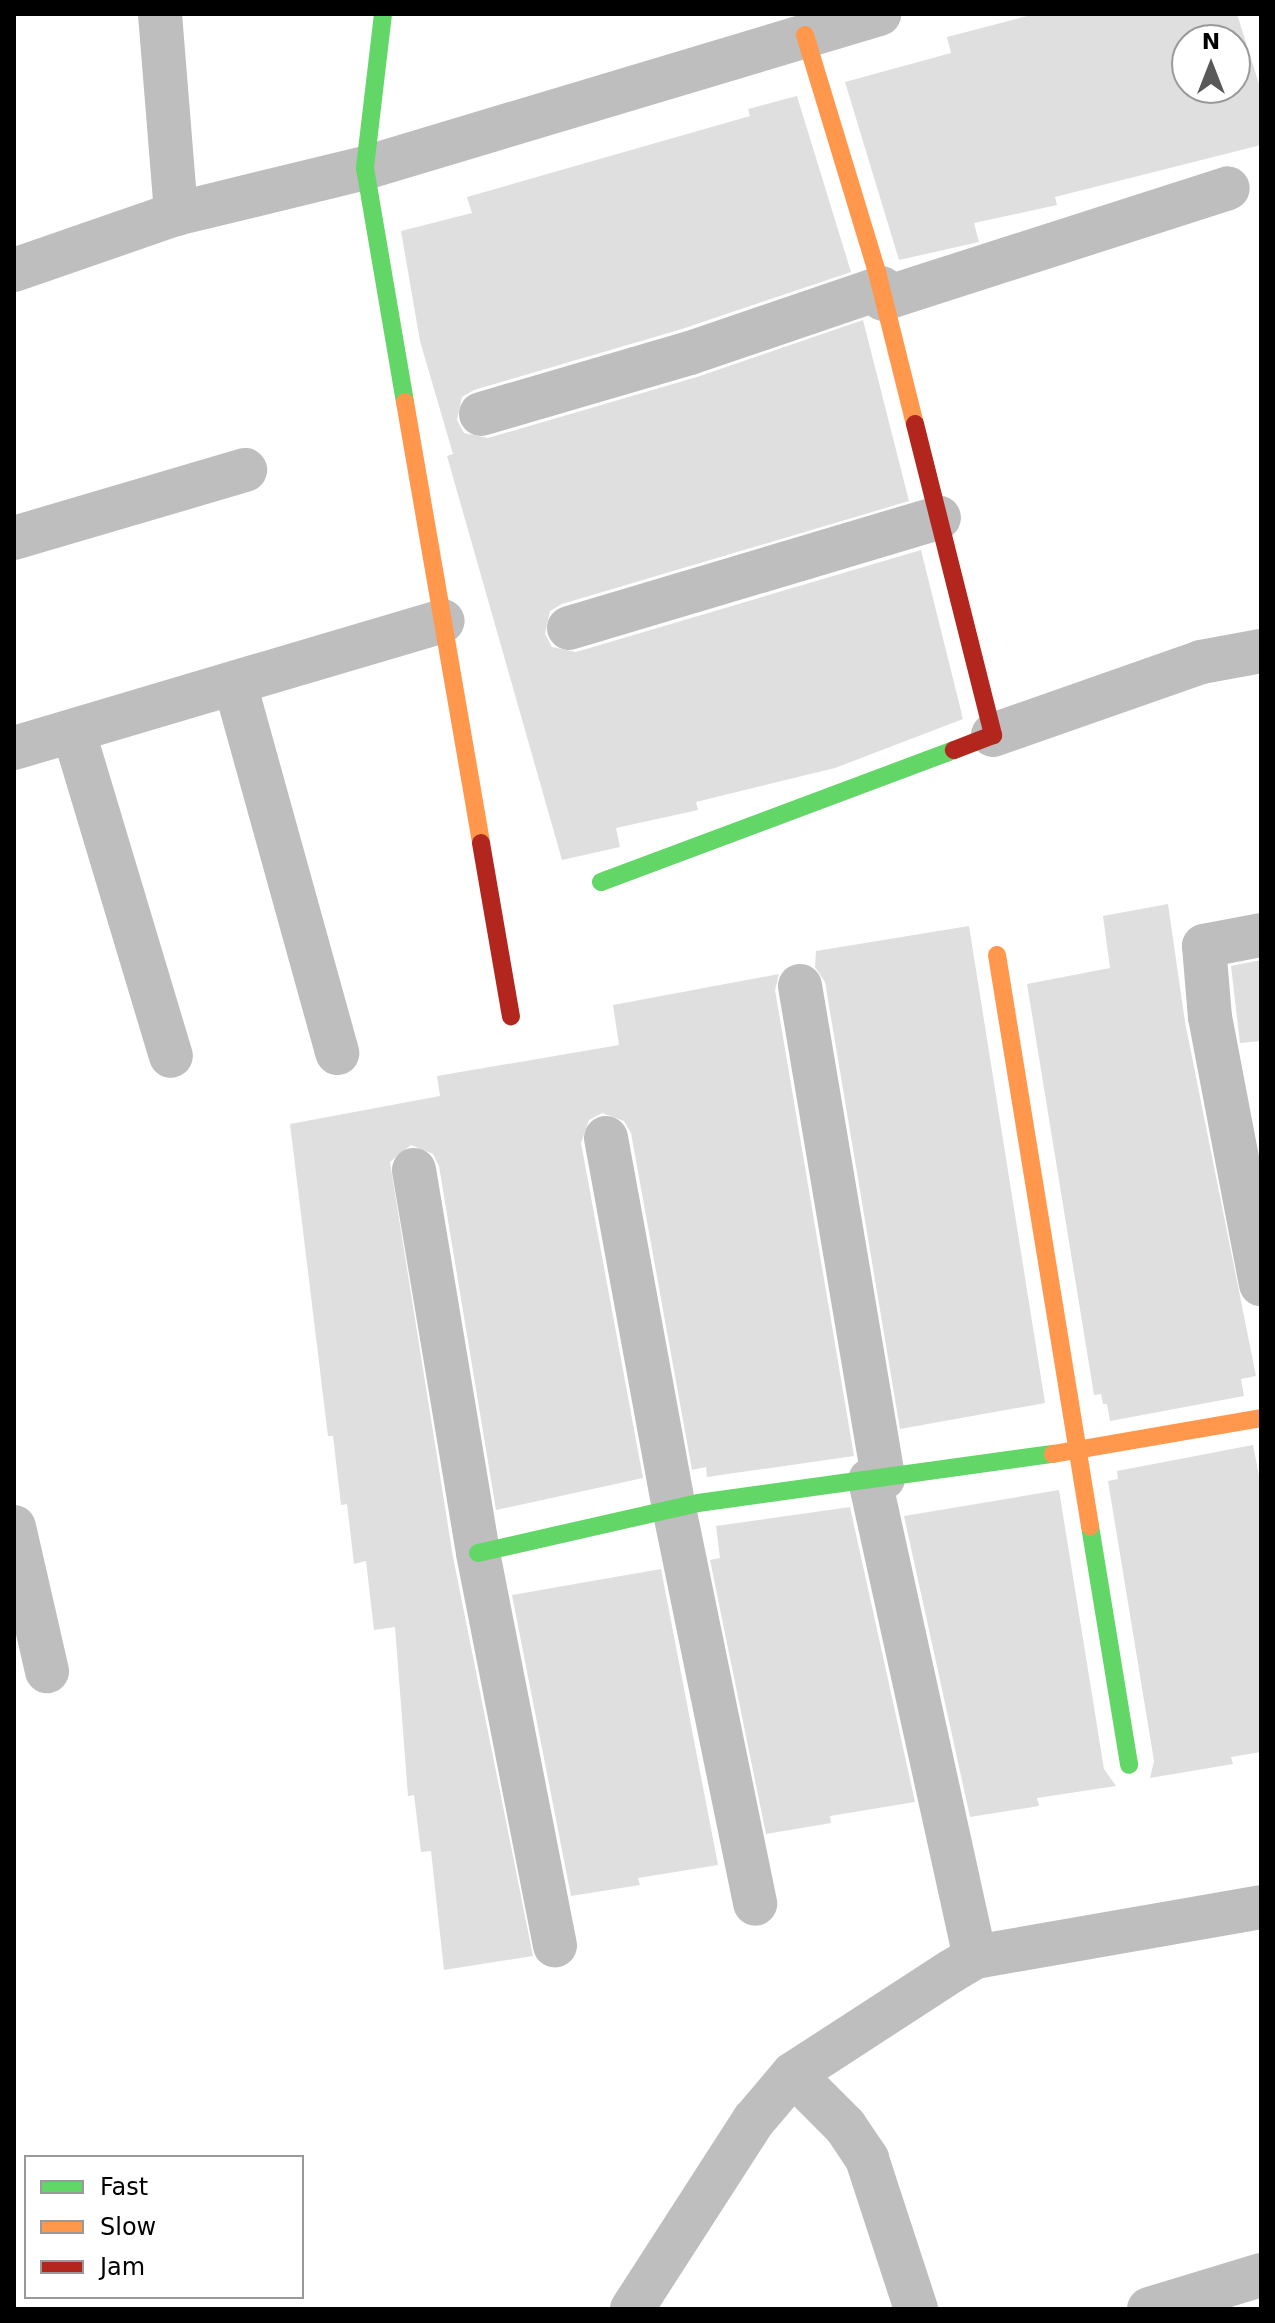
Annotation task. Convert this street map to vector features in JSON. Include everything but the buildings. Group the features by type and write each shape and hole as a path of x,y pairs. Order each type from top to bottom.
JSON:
{"street":[{"path":"160,14 176,214"},
{"path":"383,14 365,168 511,1016"},
{"path":"14,270 176,214 365,168 879,14"},
{"path":"805,35 882,293 993,735"},
{"path":"481,414 1228,188"},
{"path":"14,538 245,470"},
{"path":"569,628 939,518"},
{"path":"14,748 74,733 443,621"},
{"path":"601,882 993,735 1201,662 1261,651"},
{"path":"235,684 337,1053"},
{"path":"74,733 171,1056"},
{"path":"1261,935 1204,946 1210,1017 1250,1163 1261,1284"},
{"path":"997,955 1129,1765"},
{"path":"800,986 876,1479 975,1957"},
{"path":"606,1138 674,1508 755,1904"},
{"path":"414,1170 478,1553 555,1946"},
{"path":"478,1553 674,1508 1078,1450 1261,1418"},
{"path":"14,1527 47,1671"},
{"path":"632,2309 754,2120 793,2074 975,1957 1261,1907"},
{"path":"793,2074 845,2126 867,2159 916,2309"},
{"path":"1149,2309 1261,2275"}],"traffic: fast":[{"path":"383,14 365,168 405,402"},
{"path":"601,882 954,750"},
{"path":"478,1553 698,1503 1053,1454"},
{"path":"1090,1526 1129,1765"}],"traffic: slow":[{"path":"805,35 877,272 915,424"},
{"path":"405,402 481,843"},
{"path":"997,955 1090,1526"},
{"path":"1053,1454 1261,1418"}],"traffic: jam":[{"path":"915,424 993,735 954,750"},
{"path":"481,843 511,1016"}]}
